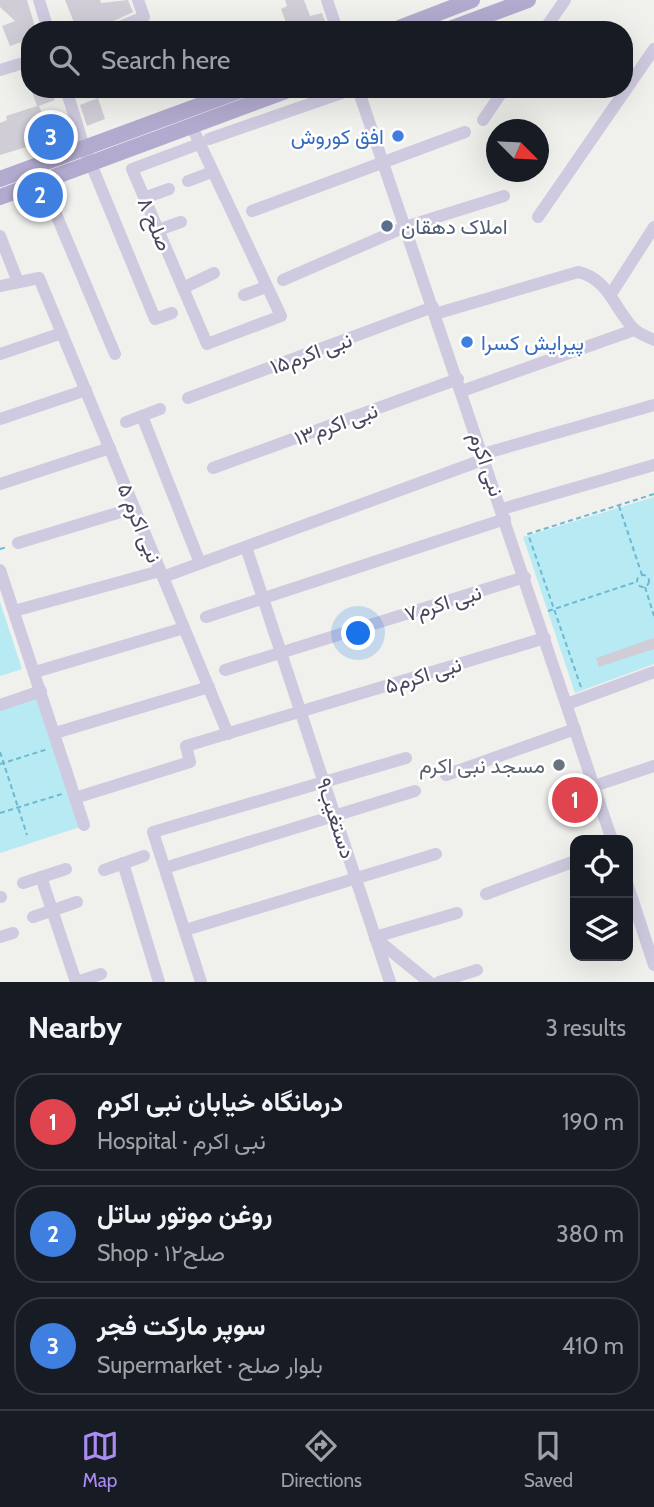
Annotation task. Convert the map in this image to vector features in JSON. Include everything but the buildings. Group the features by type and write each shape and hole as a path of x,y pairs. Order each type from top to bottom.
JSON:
{"main road":[{"path":"412,21 442,6 472,0"},
{"path":"471,21 528,0"},
{"path":"0,179 220,98"},
{"path":"0,197 268,98"}],"street":[{"path":"39,0 45,21"},
{"path":"134,21 144,17 138,0"},
{"path":"327,0 334,21"},
{"path":"550,21 565,0"},
{"path":"633,79 654,49"},
{"path":"0,71 21,64"},
{"path":"69,98 84,148 93,163 155,319 172,313"},
{"path":"204,141 330,98"},
{"name":"نبی اکرم","path":"359,98 504,514 610,835"},
{"path":"483,120 498,98"},
{"path":"538,217 620,98"},
{"path":"192,127 204,141 212,172 267,287 244,295"},
{"path":"252,211 465,132"},
{"name":"۸ صلح","path":"204,141 132,169 207,344 281,316 267,287"},
{"path":"188,181 212,172"},
{"path":"42,181 116,354"},
{"path":"144,198 169,189"},
{"path":"283,280 405,227 504,196"},
{"path":"158,230 181,222"},
{"path":"654,227 611,294 634,330 654,340"},
{"path":"0,236 18,282 0,286"},
{"name":"نبی اکرم۱۵","path":"188,398 434,311 578,272 586,274 611,294"},
{"path":"183,288 214,273"},
{"name":"نبی اکرم ۵","path":"18,282 39,278 228,734"},
{"name":"نبی اکرم۱۳","path":"213,468 634,330"},
{"path":"0,354 62,333"},
{"path":"0,419 86,390"},
{"path":"14,611 200,563 484,457 654,405"},
{"path":"126,422 160,409"},
{"path":"142,416 200,563"},
{"path":"0,484 110,448"},
{"path":"206,617 654,465"},
{"path":"18,543 134,508"},
{"path":"246,547 263,598"},
{"path":"0,570 84,825"},
{"name":"نبی اکرم۷","path":"225,670 524,577"},
{"name":"دستغیب۹","path":"263,598 390,982"},
{"path":"35,672 184,628"},
{"name":"نبی اکرم۵","path":"301,712 545,638"},
{"path":"567,704 654,672"},
{"path":"57,739 209,687"},
{"path":"0,705 41,691"},
{"path":"74,794 190,762 186,746 301,712"},
{"path":"446,775 575,729"},
{"path":"201,982 153,832 406,758"},
{"path":"594,786 654,766"},
{"path":"172,866 415,791"},
{"path":"192,928 436,854"},
{"path":"104,870 144,856"},
{"path":"123,863 159,982"},
{"path":"486,894 570,863"},
{"path":"23,883 66,869"},
{"path":"41,877 77,982 101,974"},
{"path":"632,898 654,965"},
{"path":"33,917 77,902"},
{"path":"375,937 457,913"},
{"path":"0,937 13,933"},
{"path":"375,937 429,982"},
{"path":"439,982 477,970"}],"path":[{"path":"585,698 552,610 528,534 654,494"},
{"path":"619,505 642,575 649,578"},
{"path":"636,582 638,576 642,575"},
{"path":"654,576 649,578 645,587 654,616"},
{"path":"537,615 636,582 645,587"},
{"path":"2,764 57,739"},
{"path":"0,752 27,835"},
{"path":"0,813 74,794"}],"shaded area":[{"path":"654,497 654,664 575,693 523,537"},
{"path":"0,602 22,669 0,676"},
{"path":"39,696 86,825 0,853 0,709"}],"place":[{"name":"افق کوروش","path":"398,136"},
{"name":"سوپر مارکت فجر","path":"51,137"},
{"name":"روغن موتور ساتل","path":"40,195"},
{"name":"املاک دهقان","path":"387,226"},
{"name":"پیرایش کسرا","path":"467,342"},
{"name":"مسجد نبی اکرم","path":"559,765"},
{"name":"درمانگاه خیابان نبی اکرم","path":"575,800"}]}
